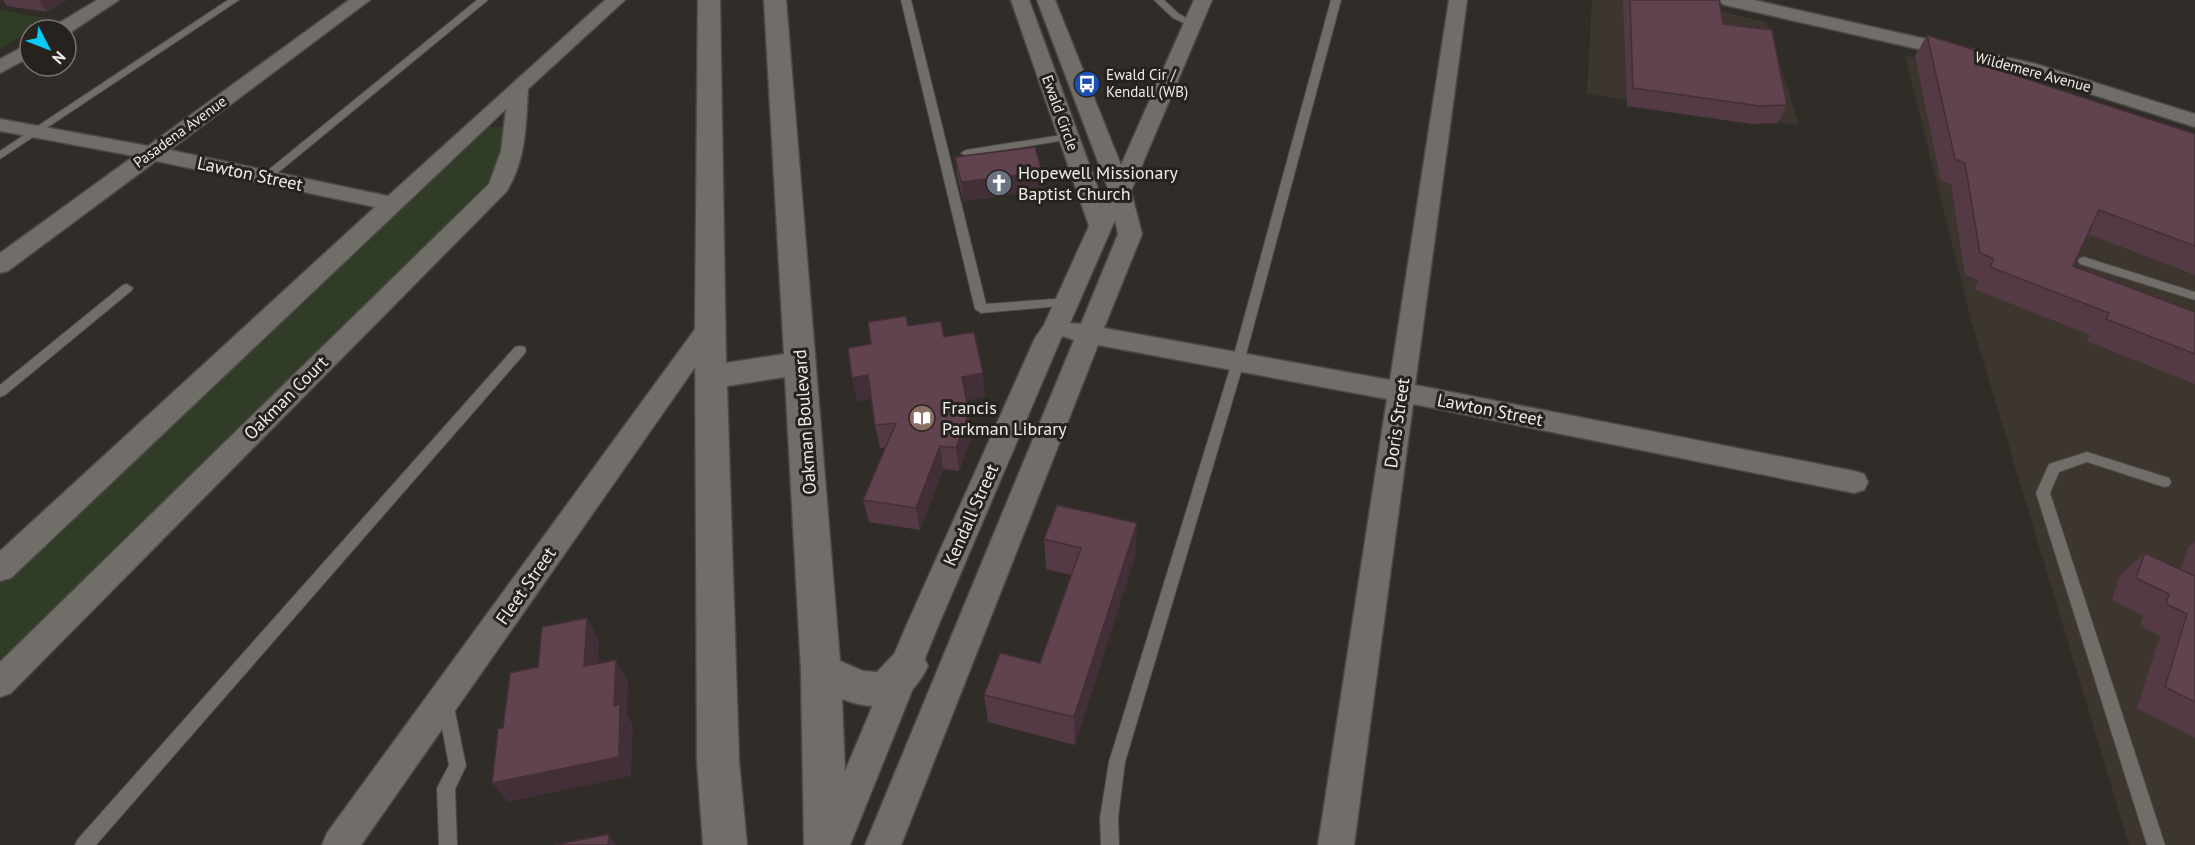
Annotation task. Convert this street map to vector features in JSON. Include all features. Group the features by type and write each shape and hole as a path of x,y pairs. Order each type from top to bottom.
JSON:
{"street":[{"path":"78,20 110,0"},
{"name":"Pasadena Avenue","path":"0,265 361,0"},
{"path":"0,569 518,87 616,0"},
{"path":"709,0 710,327 718,761 725,845"},
{"name":"Oakman Boulevard","path":"775,0 821,670 826,845"},
{"name":"Ewald Circle","path":"1020,0 1100,226"},
{"name":"Ewald Circle","path":"1046,0 1120,191"},
{"name":"Kendall Street","path":"832,845 908,666 920,631 1048,338 1067,302 1100,226 1120,191 1203,0"},
{"name":"Doris Street","path":"1335,845 1458,0"},
{"name":"Wildemere Avenue","path":"1729,0 2029,68 2195,121"},
{"path":"0,68 18,57"},
{"name":"Oakman Court","path":"0,683 498,187 507,173 518,87"},
{"name":"Lawton Street","path":"0,125 151,153 394,204"},
{"path":"883,845 1130,234 1120,191"},
{"name":"Fleet Street","path":"340,845 710,327"},
{"name":"Lawton Street","path":"1055,327 1854,482"},
{"path":"711,377 801,363"},
{"path":"821,670 864,689 877,690 889,686 908,666"}],"lane":[{"path":"0,156 234,0"},
{"path":"265,178 483,0"},
{"path":"906,0 981,309 1067,302"},
{"path":"1159,0 1176,16 1193,24"},
{"path":"1110,845 1109,818 1117,762 1238,362 1336,0"},
{"path":"966,153 1068,137"},
{"path":"2084,261 2195,297"},
{"path":"0,392 127,288"},
{"path":"84,845 520,350"},
{"path":"2156,845 2043,493 2054,468 2087,457 2163,482"},
{"path":"445,701 458,766 446,788 448,845"}],"shaded area":[{"path":"1592,0 1669,0 1767,22 1799,125 1587,94"},
{"path":"1905,56 2013,77 2195,137 2195,845 2129,845 1971,320"}],"green space":[{"path":"0,10 45,18 18,18 18,38 0,49"},
{"path":"488,127 504,127 496,168 483,192 0,671 0,582"}],"building":[{"path":"1630,0 1719,0 1723,24 1772,30 1787,105 1760,106 1633,88"},
{"path":"1927,35 1987,54 1981,64 2195,134 2195,246 2099,210 2073,266 2195,312 2195,354 2106,319 2109,313 1990,267 1994,259 1980,253 1965,163 1955,159"},
{"path":"1035,147 1042,172 961,182 955,157"},
{"name":"Francis Parkman Library","path":"906,316 908,326 941,321 944,337 974,332 983,373 962,377 969,413 956,448 940,446 916,508 863,500 896,423 875,425 868,375 852,378 848,348 871,344 868,322"},
{"path":"1057,505 1137,523 1074,717 984,695 1000,653 1040,663 1081,548 1044,539"},
{"path":"2145,553 2195,576 2195,702 2165,687 2187,614 2166,604 2169,594 2136,578"},
{"path":"587,618 584,666 616,660 614,706 620,704 619,757 492,783 498,729 503,728 510,673 538,667 542,627"},
{"path":"609,834 608,845 554,845"}],"place":[{"name":"Ewald Cir / Kendall (WB)","path":"1087,84"},
{"name":"Hopewell Missionary Baptist Church","path":"999,183"},
{"name":"Francis Parkman Library","path":"922,418"}]}
